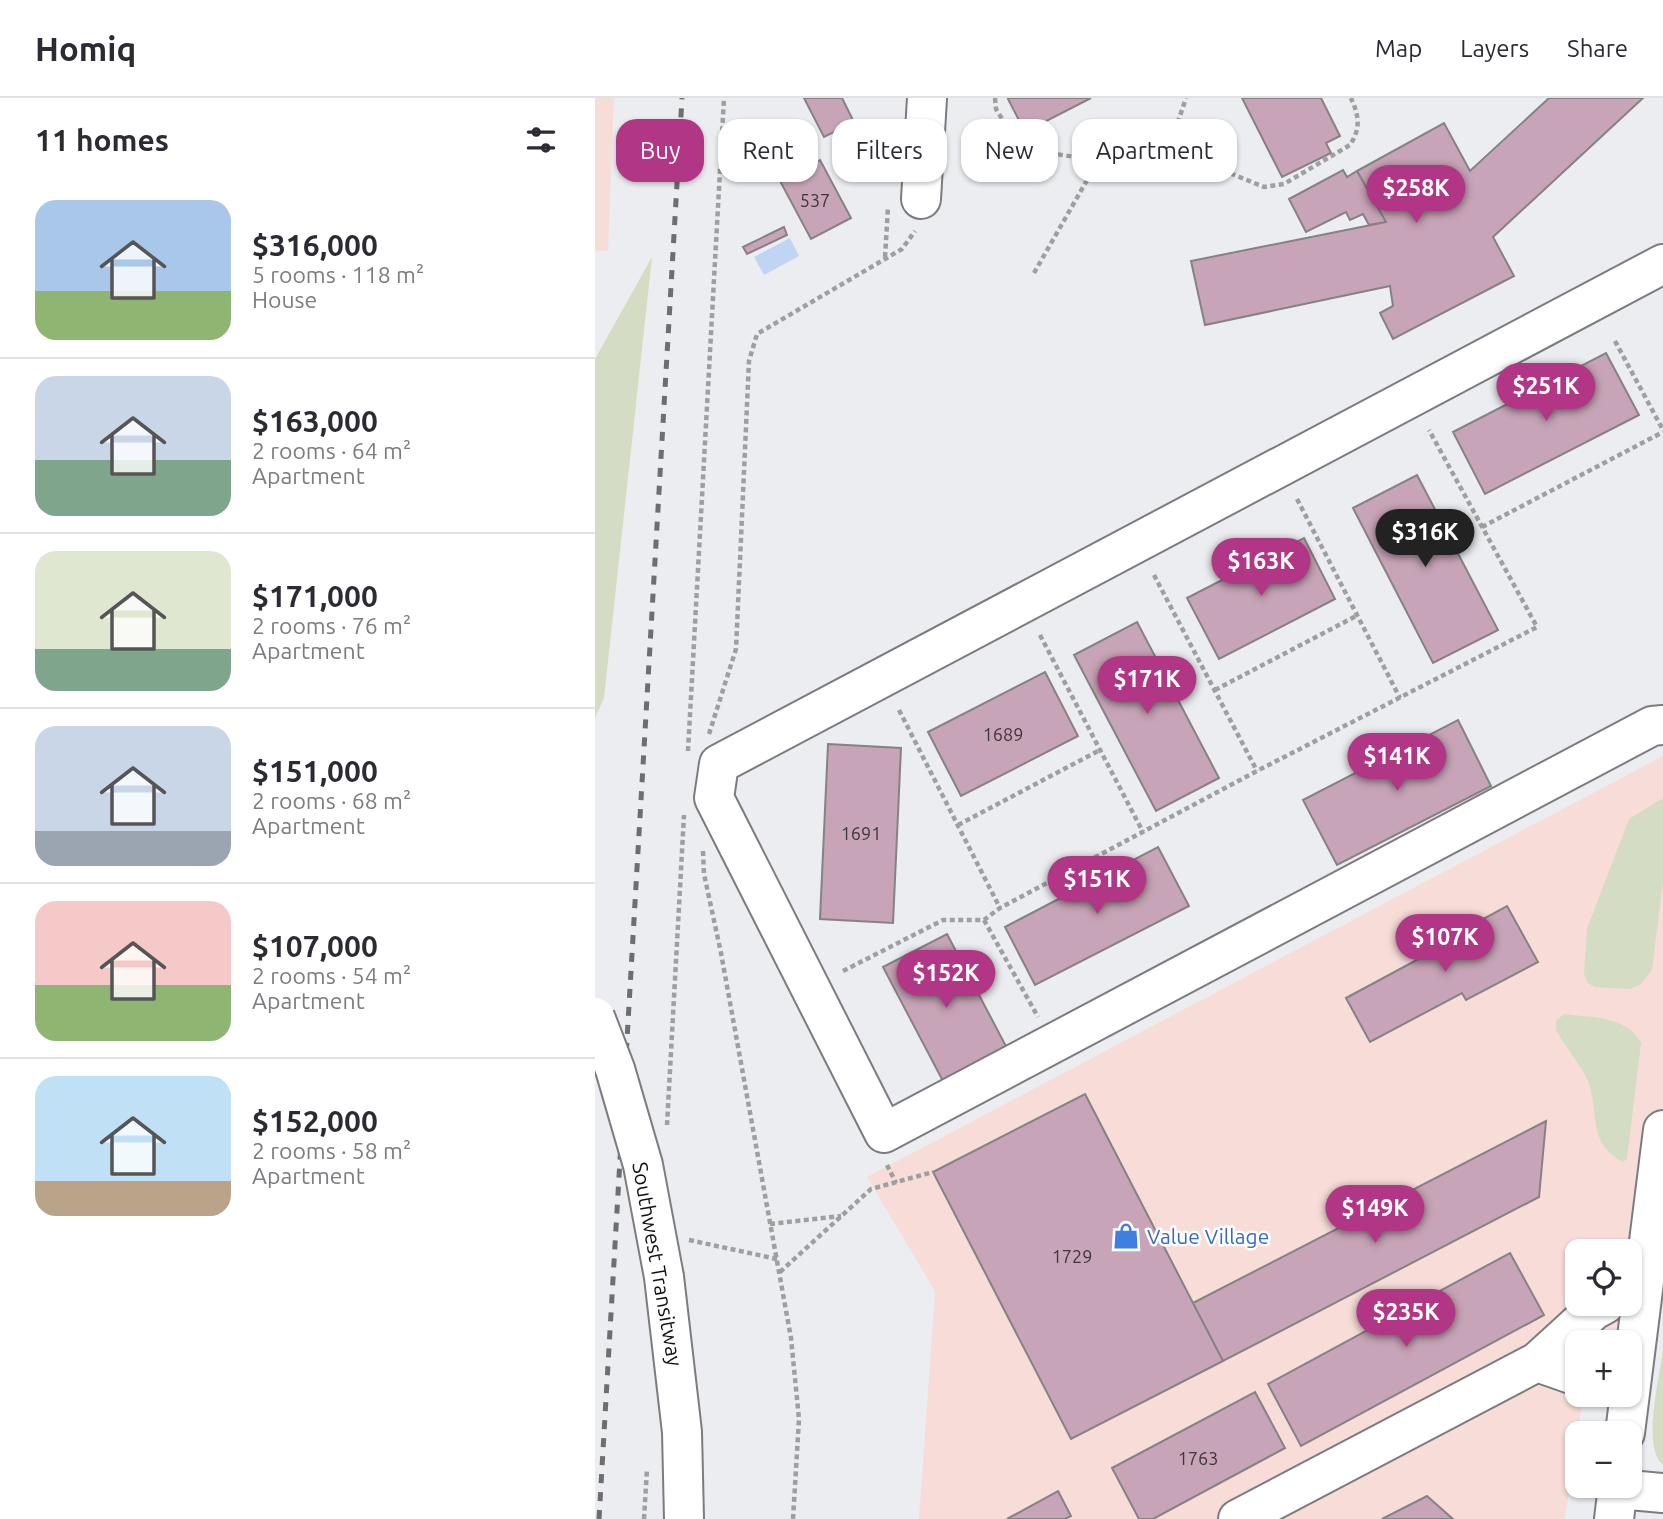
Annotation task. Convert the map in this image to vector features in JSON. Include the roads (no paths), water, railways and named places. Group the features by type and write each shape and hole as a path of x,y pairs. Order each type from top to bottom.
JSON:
{"main road":[{"path":"921,199 927,98"},
{"path":"1663,264 719,764 714,798 884,1133 1652,726 1663,725"},
{"name":"Southwest Transitway","path":"595,1017 615,1069 643,1165 664,1277 681,1420 684,1519"},
{"path":"1642,1256 1663,1130"},
{"path":"1238,1519 1537,1362 1587,1316"},
{"path":"1537,1362 1565,1372"},
{"path":"1642,1495 1663,1493"}],"water":[{"path":"790,238 799,256 764,275 754,257"}],"railway":[{"path":"599,1519 682,98"}],"place":[{"name":"Value Village","path":"1126,1236"}]}
